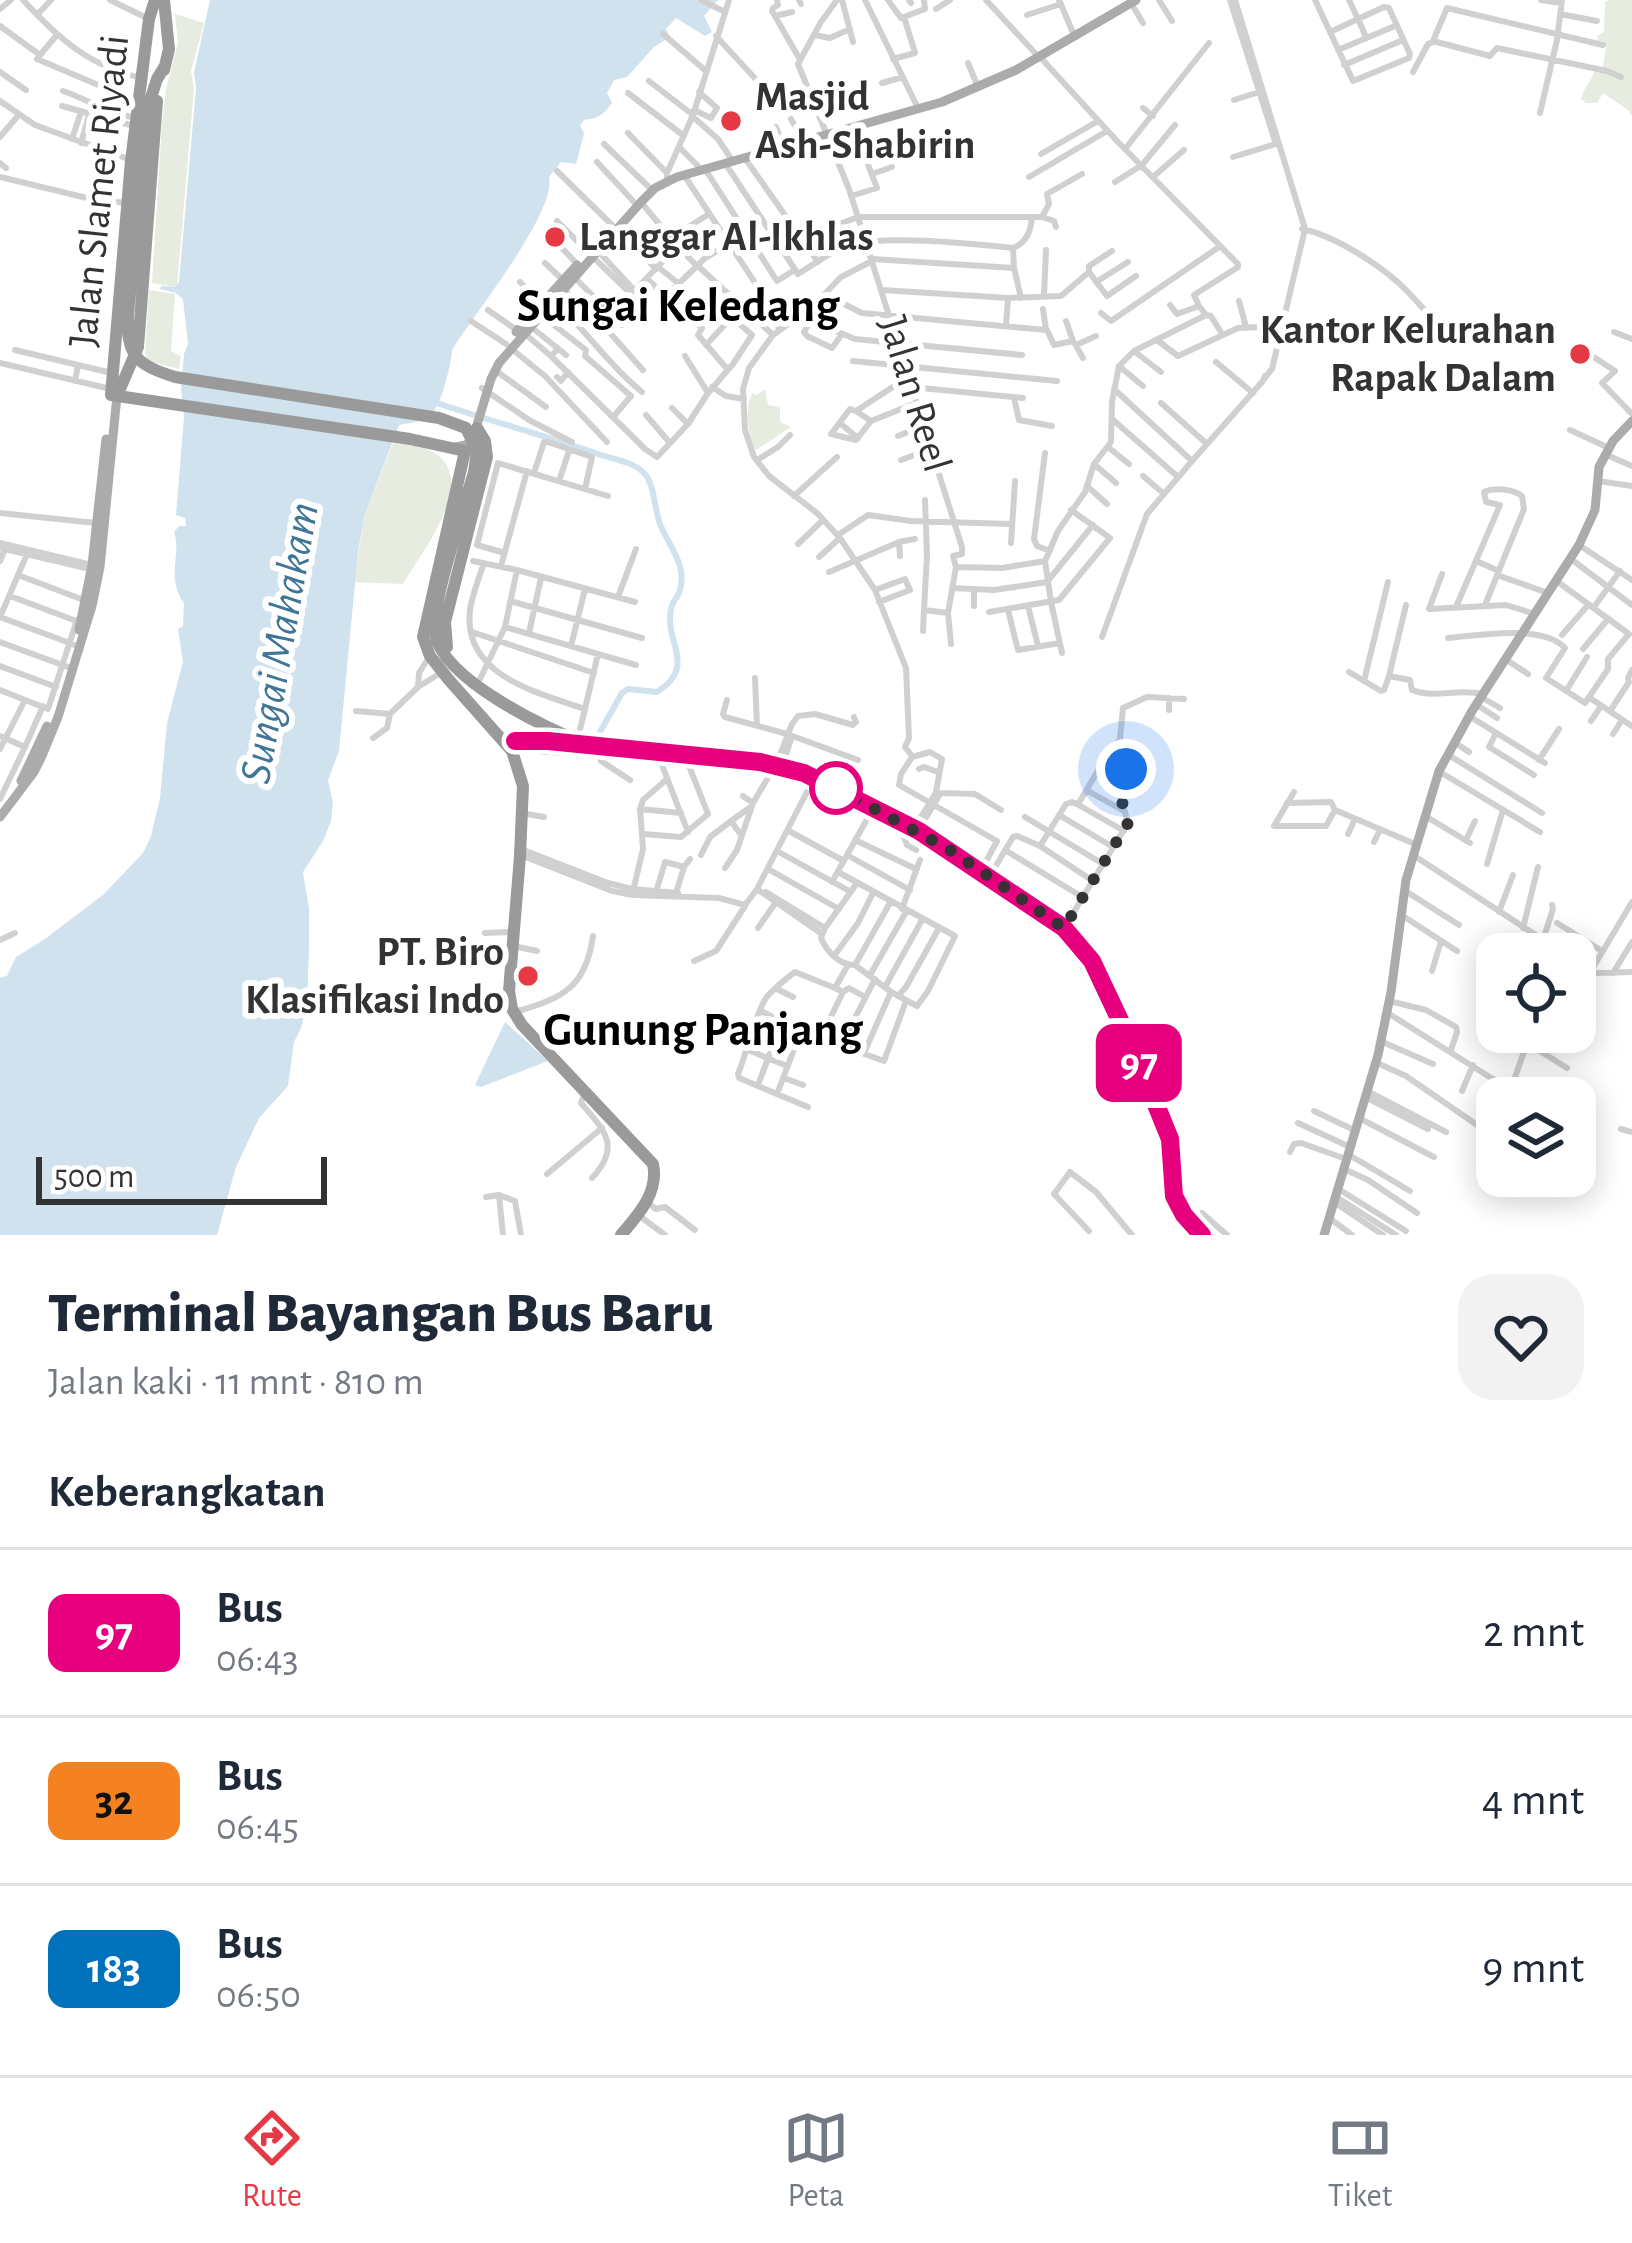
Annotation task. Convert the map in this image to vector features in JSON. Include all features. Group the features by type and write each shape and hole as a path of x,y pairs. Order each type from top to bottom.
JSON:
{"highway":[{"name":"Jalan Slamet Riyadi","path":"155,0 142,78 127,333 134,354 141,364 175,377 439,418 466,428 477,451 474,472 441,594 435,636 447,660 480,684"},
{"name":"Jalan Slamet Riyadi","path":"113,397 138,347 157,93 169,49 164,0"},
{"path":"145,54 158,49 165,66"},
{"name":"Jalan Slamet Riyadi","path":"113,397 131,160 141,113 165,66"},
{"path":"124,259 133,263 140,257 150,195"},
{"path":"113,397 465,448 423,637 430,656 446,676 513,745 528,787 509,991 512,1009 655,1169 648,1200 627,1234"},
{"path":"477,428 487,457 451,596 445,636 452,656 500,699 592,750"},
{"path":"444,446 458,484"},
{"path":"462,694 472,693 480,684"},
{"path":"473,706 484,701 480,684"},
{"path":"513,745 524,792 514,989 518,1010 658,1167 650,1204 627,1234"}],"main road":[{"path":"465,448 477,428 490,365 666,177 941,100 1038,55 1131,1"},
{"path":"826,134 941,100"},
{"path":"666,177 701,167"},
{"path":"465,448 484,390 508,346"},
{"path":"2,807 26,773 73,644 93,568 113,397"},
{"path":"2,807 34,772 58,717 87,622 113,397"},
{"path":"1377,1063 1391,1015 1404,890 1439,771 1579,544 1595,510 1599,467 1632,420"},
{"path":"513,745 777,768 827,783 872,811"},
{"path":"619,753 777,768 911,830 1064,928 1092,961 1170,1139 1174,1196 1197,1235"},
{"path":"911,830 1067,939 1115,1017"},
{"path":"1326,1235 1393,996"},
{"path":"1326,1235 1337,1198"}],"street":[{"path":"0,9 11,0"},
{"path":"23,0 67,46 142,78"},
{"path":"37,15 51,0"},
{"path":"110,0 149,19"},
{"path":"701,0 725,12"},
{"path":"628,133 666,177 693,114 729,0"},
{"path":"777,0 772,9 775,16 792,12"},
{"path":"840,0 853,43"},
{"path":"799,61 840,0"},
{"path":"865,0 917,106"},
{"path":"888,0 898,17 925,9 924,0"},
{"path":"936,9 950,0"},
{"path":"986,0 1238,266 1194,295 1222,335"},
{"path":"1027,0 1030,14 1060,2 1073,34"},
{"path":"1159,0 1172,21"},
{"path":"1102,637 1147,514 1263,380 1303,229 1233,0"},
{"path":"1315,0 1344,65 1355,81 1408,59 1410,54 1387,7 1330,32"},
{"path":"1349,0 1366,38"},
{"path":"1540,113 1562,2 1541,0"},
{"path":"1131,1 1143,23"},
{"path":"1434,42 1447,8 1603,45"},
{"path":"1560,14 1597,21"},
{"name":"Jalan Reel","path":"775,16 799,61 851,196 963,552 953,556 951,644"},
{"path":"893,58 915,53 904,17"},
{"path":"1338,50 1396,25"},
{"path":"0,26 36,60 141,113"},
{"path":"814,35 830,38 850,29"},
{"path":"664,34 706,71"},
{"path":"36,60 56,36"},
{"path":"716,36 774,99 808,89"},
{"path":"1344,65 1403,40"},
{"path":"1413,72 1428,44 1434,42 1490,56 1497,48 1621,77"},
{"path":"1125,149 1208,43"},
{"path":"968,63 977,85"},
{"path":"0,72 26,90"},
{"path":"882,82 903,77"},
{"path":"649,81 718,140 794,270 801,274 850,241 1013,248 1028,233 1031,217"},
{"path":"1234,100 1260,89"},
{"path":"1260,89 1303,229 1349,249 1409,293 1421,310 1447,323"},
{"path":"63,91 122,116 141,113"},
{"path":"693,114 711,118 717,108 699,92"},
{"path":"628,93 684,136"},
{"path":"0,101 18,116 131,160"},
{"path":"62,106 85,114 141,113"},
{"path":"1143,108 1153,116"},
{"path":"77,141 85,114"},
{"path":"0,136 18,116"},
{"path":"791,119 803,140"},
{"path":"1041,154 1098,121"},
{"path":"1115,182 1142,165 1175,125"},
{"path":"776,127 783,146"},
{"path":"1029,177 1107,131"},
{"path":"604,144 651,188"},
{"path":"1233,157 1276,144"},
{"path":"679,146 701,167 777,281 794,270"},
{"path":"1153,177 1184,150"},
{"path":"838,162 862,153 872,174 877,188 851,196"},
{"path":"744,156 818,262"},
{"path":"557,221 595,249 632,292 673,246 597,162"},
{"path":"872,174 892,167"},
{"path":"557,171 679,284"},
{"path":"1042,217 1049,192 1082,174"},
{"path":"684,175 769,304 777,318 776,332"},
{"path":"0,177 128,204"},
{"path":"692,232 691,226 709,214"},
{"path":"803,238 858,217 1042,217 1054,221 1056,227"},
{"path":"589,228 595,249"},
{"path":"545,237 564,250 580,308 583,301 644,370"},
{"path":"665,297 728,244"},
{"path":"1101,313 1112,320 1219,247"},
{"path":"1013,248 1021,298"},
{"path":"1044,296 1046,250"},
{"path":"1112,251 1089,266 1107,296 1136,276"},
{"path":"852,255 858,266"},
{"path":"688,256 776,332"},
{"path":"912,757 905,747 909,738 906,668 874,590 839,536 757,460 746,439 745,375 776,332 842,277 872,260 1014,268"},
{"path":"1096,282 1128,262"},
{"path":"545,263 622,325"},
{"path":"882,290 1008,298 1063,296 1089,272"},
{"path":"647,279 702,328 698,335 728,370"},
{"path":"520,282 586,350 584,355 637,392"},
{"path":"824,294 862,313 1046,330"},
{"path":"1006,326 1008,298"},
{"path":"794,300 803,314"},
{"path":"1239,301 1246,327"},
{"path":"1170,305 1177,314 1199,305"},
{"path":"545,307 577,323 637,392"},
{"path":"1043,309 1054,344 1096,336"},
{"path":"488,310 566,355"},
{"path":"1062,653 1046,561 1058,531 1087,487 1094,464 1108,447 1119,366 1134,352 1206,315"},
{"path":"524,330 659,456 688,424 753,338 752,333 732,317 706,345"},
{"path":"471,321 544,376 607,442"},
{"path":"1066,321 1082,358"},
{"path":"842,334 832,348 804,331 814,322 855,339 1022,355"},
{"path":"1157,340 1178,356 1246,327 1281,326"},
{"path":"1614,332 1632,339"},
{"path":"551,356 558,349"},
{"path":"15,350 113,373"},
{"path":"1134,352 1161,372"},
{"path":"1589,354 1615,370 1602,383 1632,420"},
{"path":"685,356 710,390 744,399"},
{"path":"853,361 1057,381"},
{"path":"1216,362 1253,393"},
{"path":"0,363 75,381 113,397"},
{"path":"586,371 593,363"},
{"path":"75,381 78,365"},
{"path":"1119,366 1143,386"},
{"path":"495,370 546,406"},
{"path":"556,377 561,381 568,372"},
{"path":"856,410 908,377"},
{"path":"911,386 1018,398 1019,420 1052,426"},
{"path":"1114,389 1192,461"},
{"path":"484,390 593,458 585,489"},
{"path":"614,416 637,392"},
{"path":"871,421 850,409 831,434 855,441 871,421 917,402"},
{"path":"1161,403 1207,444"},
{"path":"672,408 688,424"},
{"path":"646,415 670,443"},
{"path":"1112,419 1178,477"},
{"path":"841,424 859,438"},
{"path":"898,436 924,425"},
{"path":"1570,430 1632,466"},
{"path":"757,460 790,435"},
{"path":"501,566 544,441 571,446"},
{"path":"559,482 571,446"},
{"path":"1108,447 1129,464"},
{"path":"901,460 932,449"},
{"path":"1045,453 1034,538 1037,546 1050,551"},
{"path":"794,496 837,457"},
{"path":"505,553 477,544 498,463 608,496"},
{"path":"1094,464 1116,483"},
{"path":"1143,476 1163,493"},
{"path":"1598,479 1632,487"},
{"path":"1011,543 1015,481"},
{"path":"1456,607 1500,505 1486,502 1484,492 1502,486 1519,493 1525,509 1485,605"},
{"path":"1087,487 1107,504"},
{"path":"923,631 925,500"},
{"path":"989,612 1051,602 1074,584 1110,538 1071,510"},
{"path":"0,513 96,523"},
{"path":"819,557 866,515 1011,524"},
{"path":"798,544 824,520"},
{"path":"952,588 994,590 1047,582 1093,525"},
{"path":"829,572 915,538"},
{"path":"899,542 900,556"},
{"path":"1579,544 1632,580"},
{"path":"2,546 93,568"},
{"path":"2,546 93,568"},
{"path":"0,561 2,546"},
{"path":"618,597 636,549"},
{"path":"28,554 0,617 73,644"},
{"path":"1570,559 1632,605"},
{"path":"473,561 634,602"},
{"path":"956,567 1002,568 1046,561"},
{"path":"1475,562 1548,593"},
{"path":"484,563 469,615 488,662 515,684 585,709"},
{"path":"10,596 78,622 93,568"},
{"path":"480,684 505,627 517,570"},
{"path":"1562,635 1620,571"},
{"path":"1442,574 1429,609 1506,605 1535,614"},
{"path":"18,575 81,599"},
{"path":"530,633 542,577"},
{"path":"874,590 904,578 910,588 878,602"},
{"path":"1448,638 1524,633 1553,639 1564,650 1546,678 1583,703 1608,669 1608,659 1630,635 1556,580"},
{"path":"1364,681 1388,582"},
{"path":"571,646 585,589"},
{"path":"974,590 974,606"},
{"path":"510,601 642,638"},
{"path":"1349,672 1383,691 1406,605"},
{"path":"1028,606 1038,646"},
{"path":"924,610 949,613"},
{"path":"1008,610 1019,650 1060,643"},
{"path":"1566,691 1608,620"},
{"path":"505,627 636,665"},
{"path":"472,632 594,673"},
{"path":"940,637 951,634"},
{"path":"0,642 66,666 25,747 2,807"},
{"path":"596,772 585,709 598,654"},
{"path":"418,686 419,673 430,656"},
{"path":"1505,659 1528,674"},
{"path":"0,666 56,687"},
{"path":"1610,711 1632,670"},
{"path":"373,738 387,728 390,714 418,686 446,676"},
{"path":"437,692 446,676"},
{"path":"1388,676 1410,680 1412,690 1422,694 1459,690 1500,708"},
{"path":"754,678 757,726"},
{"path":"1,692 48,708"},
{"path":"1077,805 1120,739 1124,706 1147,697 1184,699"},
{"path":"1168,710 1169,698"},
{"path":"1590,698 1632,726"},
{"path":"1480,699 1498,718"},
{"path":"0,749 25,700"},
{"path":"727,700 723,716 790,732 858,760"},
{"path":"1591,721 1601,706"},
{"path":"356,711 390,714"},
{"path":"725,868 737,850 752,804 777,768 795,718 831,716"},
{"path":"1469,716 1542,762 1559,729"},
{"path":"1613,734 1622,720"},
{"path":"1496,733 1489,747 1534,775"},
{"path":"3,737 25,747"},
{"path":"1454,742 1469,752"},
{"path":"592,750 630,780"},
{"path":"916,850 906,843 911,830 932,804 938,793 941,757 925,752 912,757 898,784 932,804 998,841 981,872"},
{"path":"1447,754 1542,813"},
{"path":"1106,757 1137,775"},
{"path":"660,760 688,832"},
{"path":"644,834 681,837 708,812 687,761"},
{"path":"919,769 938,772"},
{"path":"1064,928 1129,820 1117,784 1126,769"},
{"path":"1439,771 1540,832"},
{"path":"1097,772 1117,784"},
{"path":"633,892 643,850 640,809 643,800 668,779"},
{"path":"694,961 716,951 758,888 812,784"},
{"path":"1490,802 1500,786"},
{"path":"1088,790 1127,813"},
{"path":"938,793 975,794 1001,810"},
{"path":"743,796 752,804"},
{"path":"1326,826 1274,826 1291,798 1304,803 1331,802 1335,810 1414,849 1530,933"},
{"path":"1040,846 1066,804 1072,802 1124,830"},
{"path":"701,855 710,837 752,804"},
{"path":"640,809 681,813"},
{"path":"1321,836 1335,810"},
{"path":"1487,864 1503,810"},
{"path":"832,882 872,811"},
{"path":"527,814 544,818"},
{"path":"1059,815 1114,847"},
{"path":"1424,815 1468,841 1475,820"},
{"path":"1025,817 1103,864"},
{"path":"1348,834 1355,819"},
{"path":"731,820 741,835"},
{"path":"788,830 910,890"},
{"path":"1374,842 1380,830"},
{"path":"994,869 1015,836 1040,846 1093,881"},
{"path":"855,840 916,869"},
{"path":"1004,850 1084,898"},
{"path":"776,851 850,892"},
{"path":"523,853 633,892 718,894 746,903"},
{"path":"676,894 683,867 691,859"},
{"path":"841,1045 904,910 920,860"},
{"path":"655,893 665,862 683,867"},
{"path":"1522,928 1538,867"},
{"path":"767,869 839,909"},
{"path":"838,872 955,936 917,1006 834,956 824,944 824,931 856,883"},
{"path":"1499,913 1513,875"},
{"path":"758,888 824,931"},
{"path":"1404,890 1459,925"},
{"path":"834,956 859,923 873,893"},
{"path":"758,928 777,901"},
{"path":"821,1037 839,990 891,901"},
{"path":"1596,959 1632,903"},
{"path":"1547,933 1552,905"},
{"path":"1403,910 1457,951"},
{"path":"864,1053 895,994 922,920"},
{"path":"1557,922 1602,951"},
{"path":"761,1011 801,1031 885,1060 895,994 906,987 939,928"},
{"path":"484,933 514,932"},
{"path":"1,937 15,933"},
{"path":"518,1010 567,991 588,962 593,936"},
{"path":"1432,971 1441,941"},
{"path":"1613,973 1632,942"},
{"path":"518,947 538,951"},
{"path":"1596,970 1632,971"},
{"path":"808,1107 739,1078 767,998 795,972 866,998"},
{"path":"777,989 793,997"},
{"path":"1393,996 1456,1027 1450,1051"},
{"path":"1391,1015 1492,1077"},
{"path":"758,1086 782,1021"},
{"path":"777,1094 801,1031"},
{"path":"1385,1043 1433,1064"},
{"path":"1515,1077 1526,1046 1567,1068"},
{"path":"748,1050 788,1066"},
{"path":"1377,1063 1406,1076 1476,1124"},
{"path":"1462,1090 1473,1064"},
{"path":"784,1078 803,1085"},
{"path":"587,1093 580,1103 609,1144 603,1166 592,1178"},
{"path":"1369,1094 1428,1129"},
{"path":"1369,1094 1446,1132"},
{"path":"1314,1112 1357,1131"},
{"path":"1361,1119 1434,1157"},
{"path":"1298,1123 1348,1159 1410,1191"},
{"path":"547,1174 602,1128"},
{"path":"1622,1129 1632,1132"},
{"path":"1290,1152 1294,1144 1301,1143 1348,1159 1368,1180 1418,1213"},
{"path":"1089,1231 1054,1194 1072,1172 1132,1235"},
{"path":"499,1195 502,1235"},
{"path":"486,1197 499,1195 517,1204 520,1235"},
{"path":"1337,1198 1406,1231"},
{"path":"1337,1198 1383,1235"},
{"path":"1337,1198 1396,1235"},
{"path":"650,1204 656,1209 665,1207 695,1230"},
{"path":"1202,1214 1227,1235"},
{"path":"640,1217 665,1235"},
{"path":"1332,1220 1352,1235"}],"shaded area":[{"path":"1632,0 1632,116 1603,93 1597,103 1581,99 1594,72 1603,67 1606,46 1597,41 1604,32 1605,2"},
{"path":"175,14 204,23 191,71 194,89 174,287 152,283 162,123 178,43"},
{"path":"149,290 175,294 171,351 181,356 179,369 148,361"},
{"path":"765,389 768,405 780,407 780,422 791,427 756,450 748,406 752,394"},
{"path":"393,443 439,456 449,469 448,502 403,584 354,582 364,517"}],"water":[{"name":"Sungai Mahakam","path":"210,0 718,0 704,16 712,32 705,36 676,18 666,29 670,37 627,77 614,80 607,93 612,103 606,110 580,125 584,134 576,164 561,162 549,177 548,193 528,238 452,350 438,405 429,417 399,425 364,517 339,751 328,780 331,821 303,872 309,908 307,1004 294,1042 288,1086 259,1118 236,1167 217,1235 0,1235 0,978 7,976 16,957 104,894 143,853 160,798 167,723 183,662 178,629 183,626 184,603 176,584 174,532 186,526 185,518 176,515 184,417 181,390 188,344 183,299 160,289 179,282 194,72"},
{"path":"505,1022 548,1061 481,1087 475,1085"}],"waterway":[{"path":"434,402 629,463 650,483 660,524 682,574 670,621 676,673 657,692 628,689 622,693 596,739 588,744"}],"bus line":[{"name":"97","path":"515,741 760,762 804,773 919,831 1053,919 1092,961 1119,1016 1170,1139 1174,1196 1202,1235"}],"place":[{"name":"Masjid Ash-Shabirin","path":"731,121"},
{"name":"Langgar Al-Ikhlas","path":"555,237"},
{"name":"Kantor Kelurahan Rapak Dalam","path":"1580,354"},
{"name":"PT. Biro Klasifikasi Indo","path":"528,976"}],"district":[{"name":"Sungai Keledang","path":"678,307"},
{"name":"Gunung Panjang","path":"703,1031"}],"route":[{"path":"836,788 827,783 919,831 1064,928 1128,823 1117,784 1126,769"}]}
